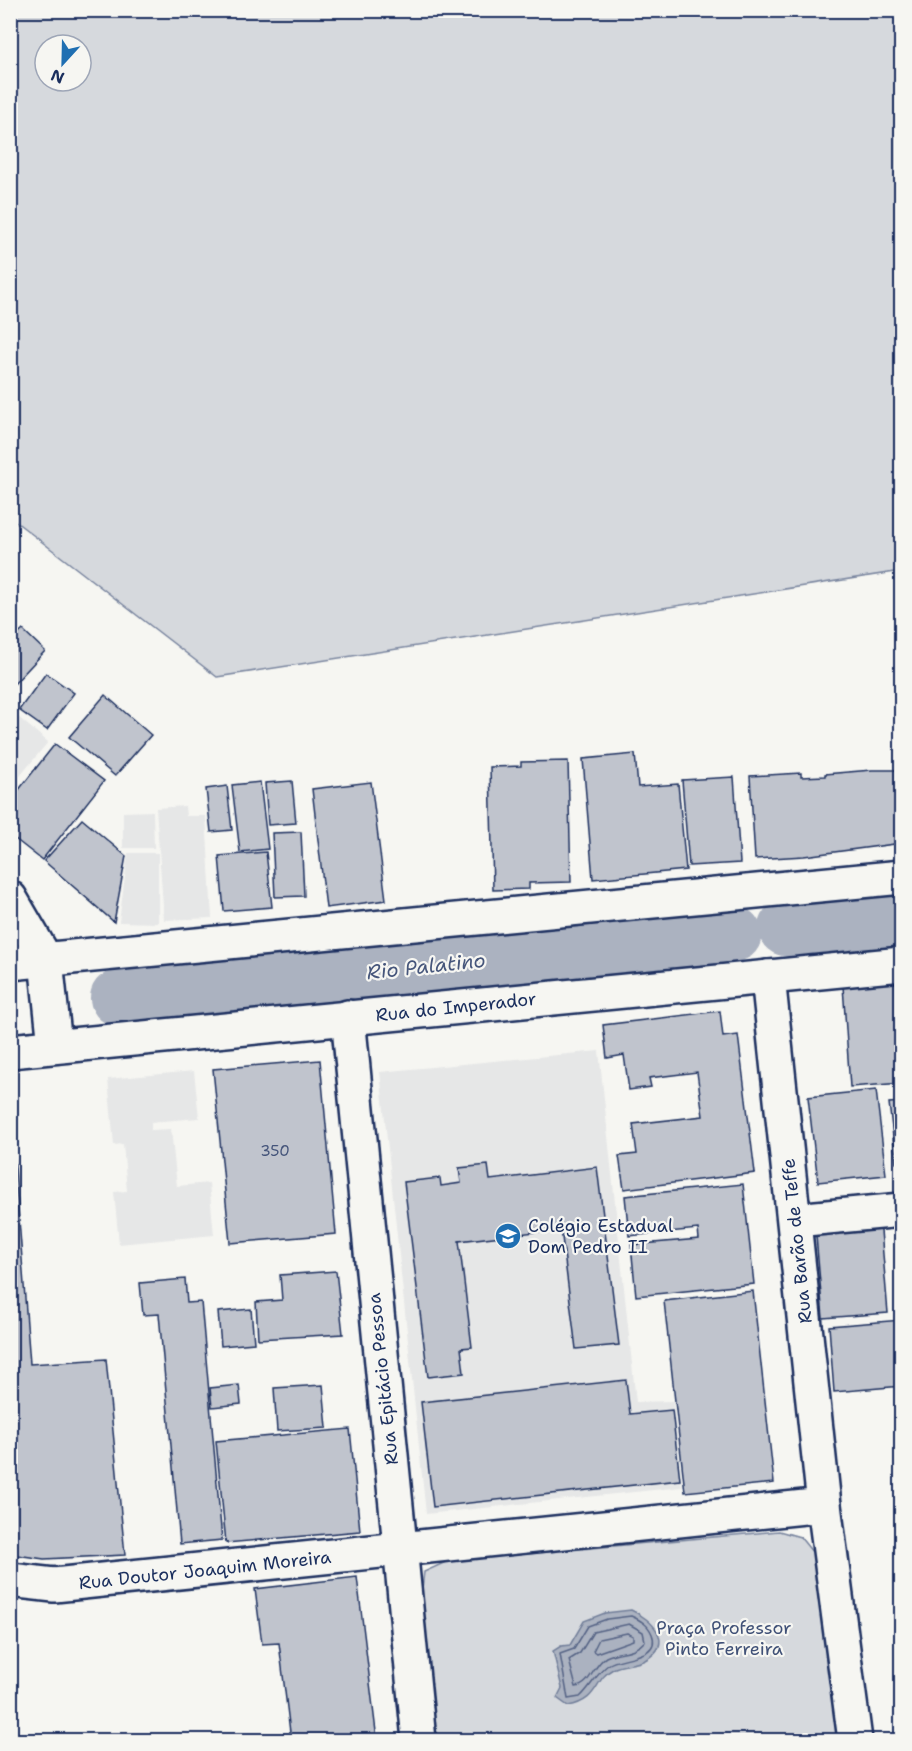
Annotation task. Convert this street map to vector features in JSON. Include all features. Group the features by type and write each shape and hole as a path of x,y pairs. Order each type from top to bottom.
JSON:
{"street":[{"path":"10,963 902,877"},
{"path":"10,898 46,960 55,1046"},
{"name":"Rua do Imperador","path":"10,1051 902,964"},
{"name":"Rua Barão de Teffe","path":"768,977 824,1505"},
{"name":"Rua Epitácio Pessoa","path":"348,1017 419,1740"},
{"path":"795,1220 902,1210"},
{"path":"400,1549 824,1505 855,1740"},
{"name":"Rua Doutor Joaquim Moreira","path":"10,1580 54,1585 117,1587 400,1549"}],"shaded area":[{"path":"11,711 48,742 11,787"},
{"path":"185,806 186,816 206,816 212,918 164,920 156,808"},
{"path":"153,811 154,848 123,848 123,812"},
{"path":"128,853 158,853 158,923 119,922"},
{"name":"Colégio Estadual Dom Pedro II","path":"599,1051 636,1402 673,1401 682,1487 426,1514 380,1072"},
{"path":"194,1071 199,1118 151,1122 151,1130 171,1129 177,1186 209,1183 214,1235 119,1244 114,1192 127,1191 123,1144 114,1145 108,1079"}],"green space":[{"path":"10,11 901,11 901,571 217,677 11,518"},
{"name":"Praça Professor Pinto Ferreira","path":"779,1531 800,1537 817,1558 841,1740 435,1740 421,1597 424,1572 448,1561"}],"water":[{"path":"631,1610 646,1619 658,1632 659,1646 654,1653 641,1662 613,1669 602,1679 591,1695 578,1703 568,1706 557,1698 562,1688 553,1651 561,1646 570,1645 584,1621 605,1613"}],"building":[{"path":"23,630 45,651 13,685 10,642"},
{"path":"46,673 74,693 47,730 19,710"},
{"path":"105,695 151,735 115,776 69,737"},
{"path":"55,744 104,781 42,860 10,835 10,801"},
{"path":"635,754 638,787 678,784 686,870 593,879 583,759"},
{"path":"568,761 571,882 529,883 529,889 493,890 490,767 521,766 521,762"},
{"path":"902,770 902,843 804,856 755,859 750,776 801,773 801,777 825,776 825,774"},
{"path":"734,777 740,863 689,866 682,780"},
{"path":"292,781 296,823 268,825 265,783"},
{"path":"260,782 268,849 240,852 232,785"},
{"path":"371,782 386,900 326,908 312,789"},
{"path":"227,786 232,830 211,832 206,789"},
{"path":"82,819 126,856 114,922 44,861"},
{"path":"301,832 304,896 275,897 272,833"},
{"path":"266,852 272,907 224,911 219,856"},
{"path":"896,983 902,1083 850,1087 843,986"},
{"path":"720,1011 723,1037 738,1035 755,1173 624,1189 619,1156 637,1154 633,1124 703,1116 697,1072 649,1078 651,1087 629,1090 624,1055 607,1058 603,1025"},
{"path":"320,1060 336,1234 230,1243 213,1069"},
{"path":"876,1090 886,1175 818,1182 808,1097"},
{"path":"10,1101 30,1364 106,1359 125,1555 44,1559 10,1554"},
{"path":"902,1102 902,1162 896,1163 889,1103"},
{"path":"488,1165 490,1180 597,1167 619,1345 576,1349 561,1229 459,1241 472,1347 461,1348 464,1373 428,1377 404,1182 440,1178 441,1186 461,1183 459,1168"},
{"path":"743,1184 754,1284 636,1296 631,1245 699,1239 698,1229 629,1236 625,1196"},
{"path":"880,1219 888,1313 823,1318 815,1224"},
{"path":"336,1271 343,1334 258,1339 256,1302 282,1300 280,1275"},
{"path":"185,1279 187,1303 201,1302 222,1540 180,1544 159,1314 143,1315 140,1283"},
{"path":"753,1291 774,1483 685,1492 664,1301"},
{"path":"251,1309 254,1343 221,1346 218,1312"},
{"path":"902,1320 902,1386 834,1392 829,1326"},
{"path":"626,1380 630,1414 672,1410 680,1480 433,1507 421,1402"},
{"path":"239,1385 241,1404 212,1407 210,1388"},
{"path":"323,1385 327,1428 277,1431 274,1388"},
{"path":"350,1429 360,1531 226,1543 216,1441"},
{"path":"357,1577 377,1740 291,1740 279,1643 262,1644 255,1589"}],"waterway":[{"name":"Rio Palatino","path":"786,928 902,918"},
{"name":"Rio Palatino","path":"118,998 734,934"}],"place":[{"name":"Colégio Estadual Dom Pedro II","path":"508,1236"}]}
